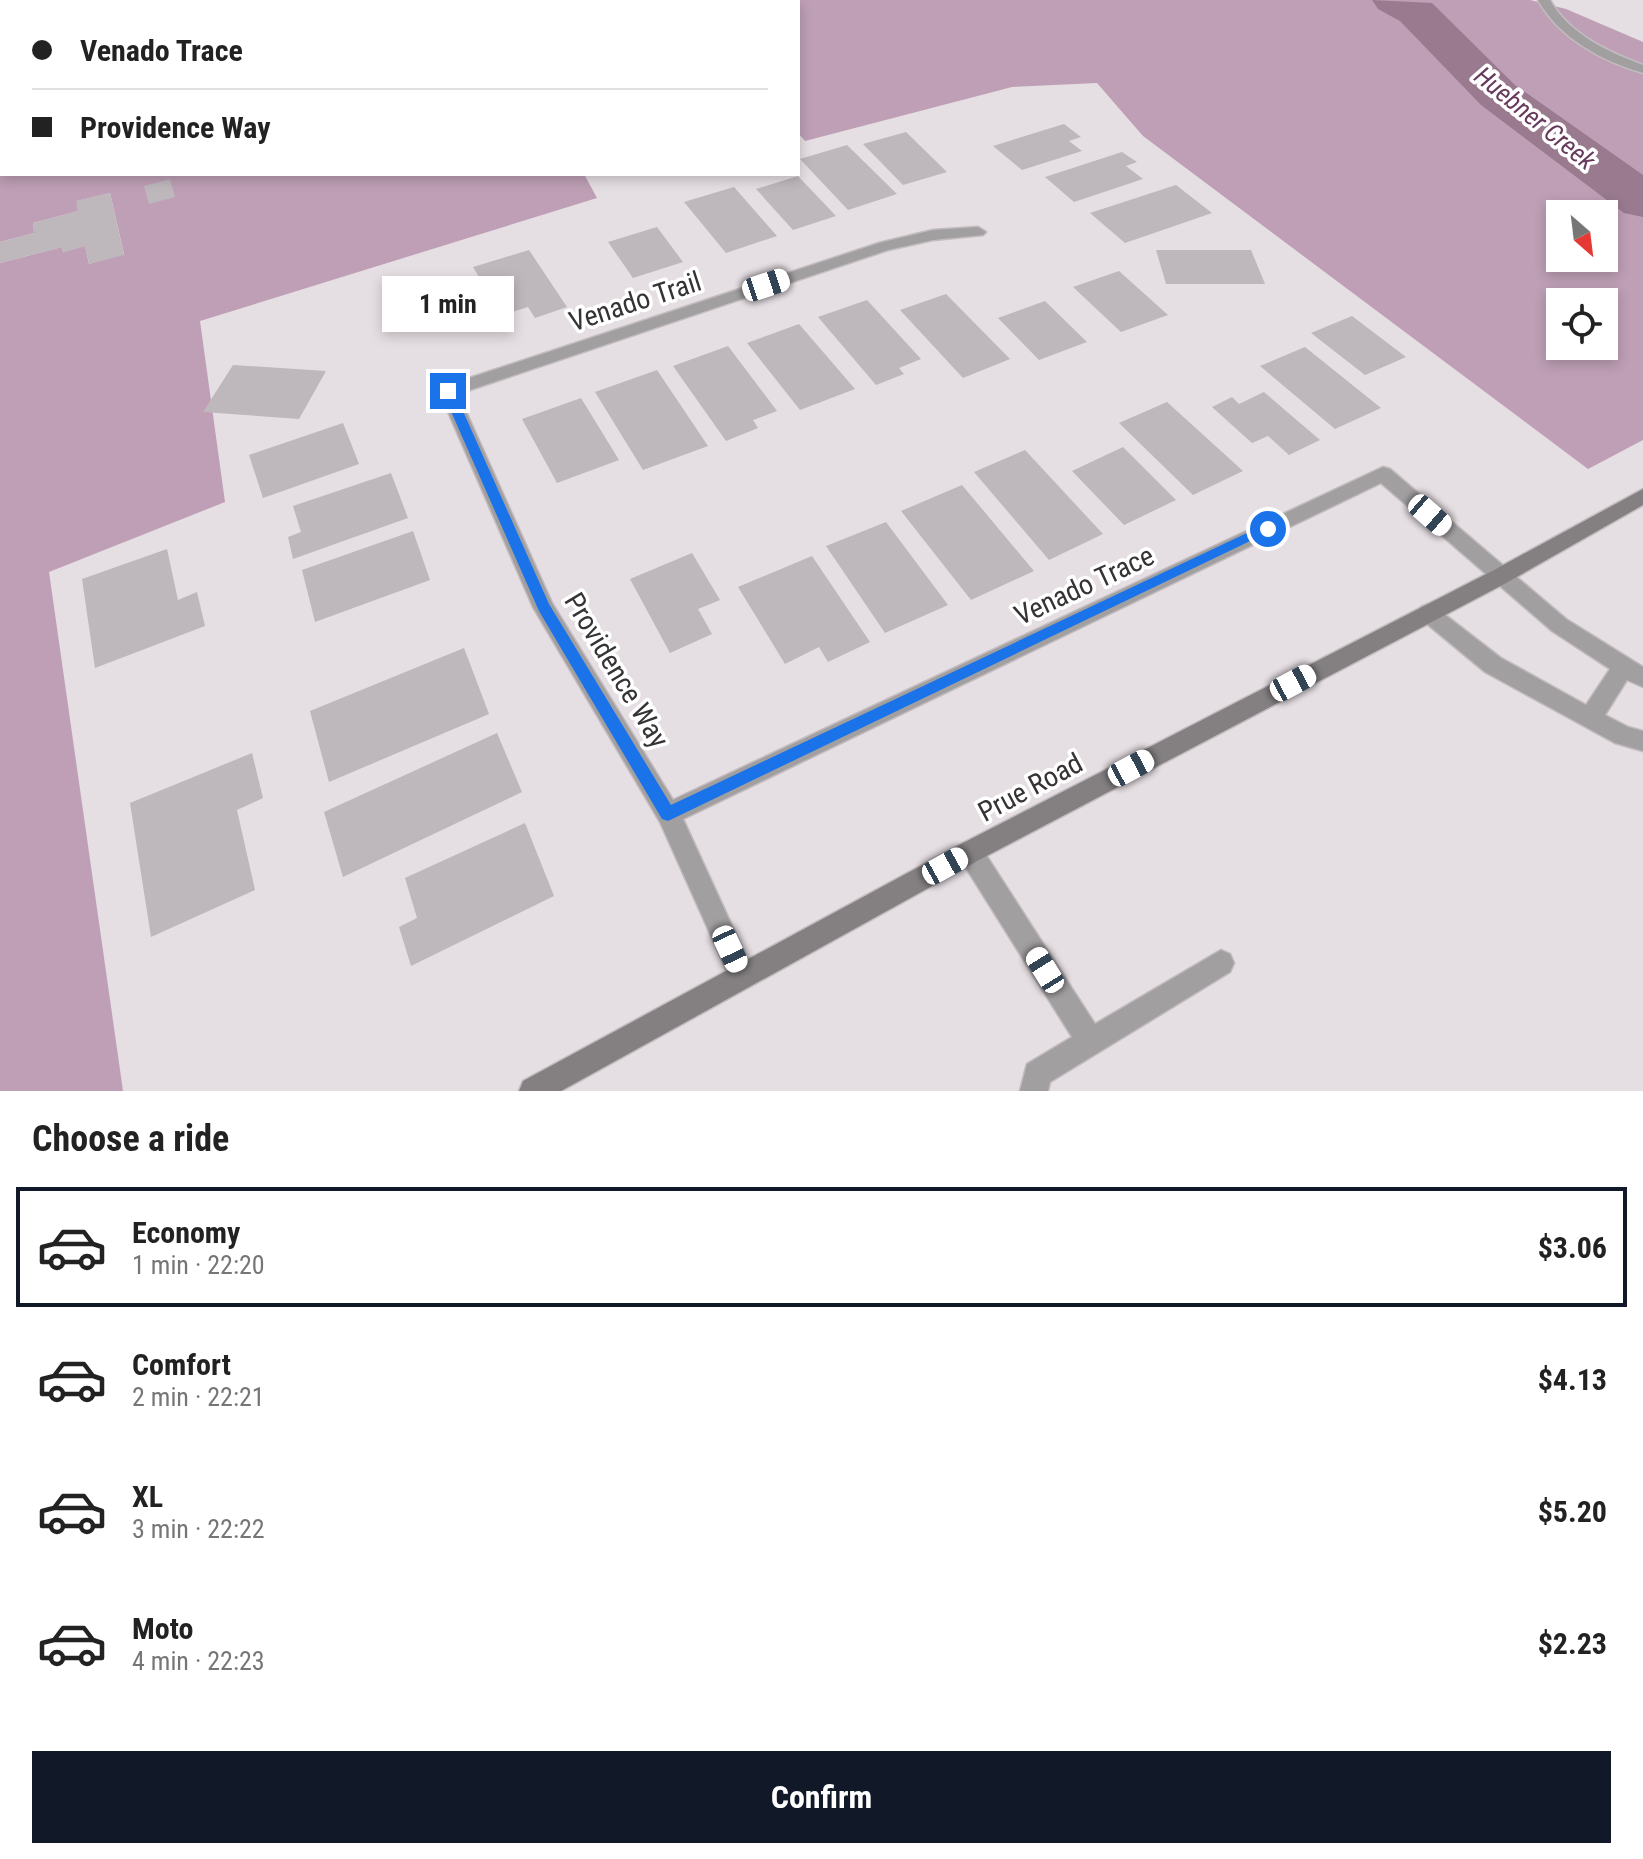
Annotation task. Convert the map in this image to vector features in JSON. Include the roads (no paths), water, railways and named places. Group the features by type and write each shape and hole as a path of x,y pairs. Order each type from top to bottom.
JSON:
{"main road":[{"name":"Prue Road","path":"533,1091 970,852 1501,576 1643,496"}],"street":[{"path":"1544,0 1575,35 1610,59 1643,69"},
{"name":"Venado Trail","path":"448,391 884,246 933,235 978,232"},
{"name":"Providence Way","path":"448,391 543,607 668,814 742,976"},
{"name":"Venado Trace","path":"668,814 1383,474 1501,576"},
{"path":"1501,576 1559,625 1634,672 1590,718"},
{"path":"1428,613 1493,665 1623,736 1643,741"},
{"path":"970,852 1090,1041"},
{"path":"1034,1091 1037,1074 1221,963"}],"waterway":[{"name":"Huebner Creek","path":"1394,0 1416,12 1498,95 1643,201"}]}
